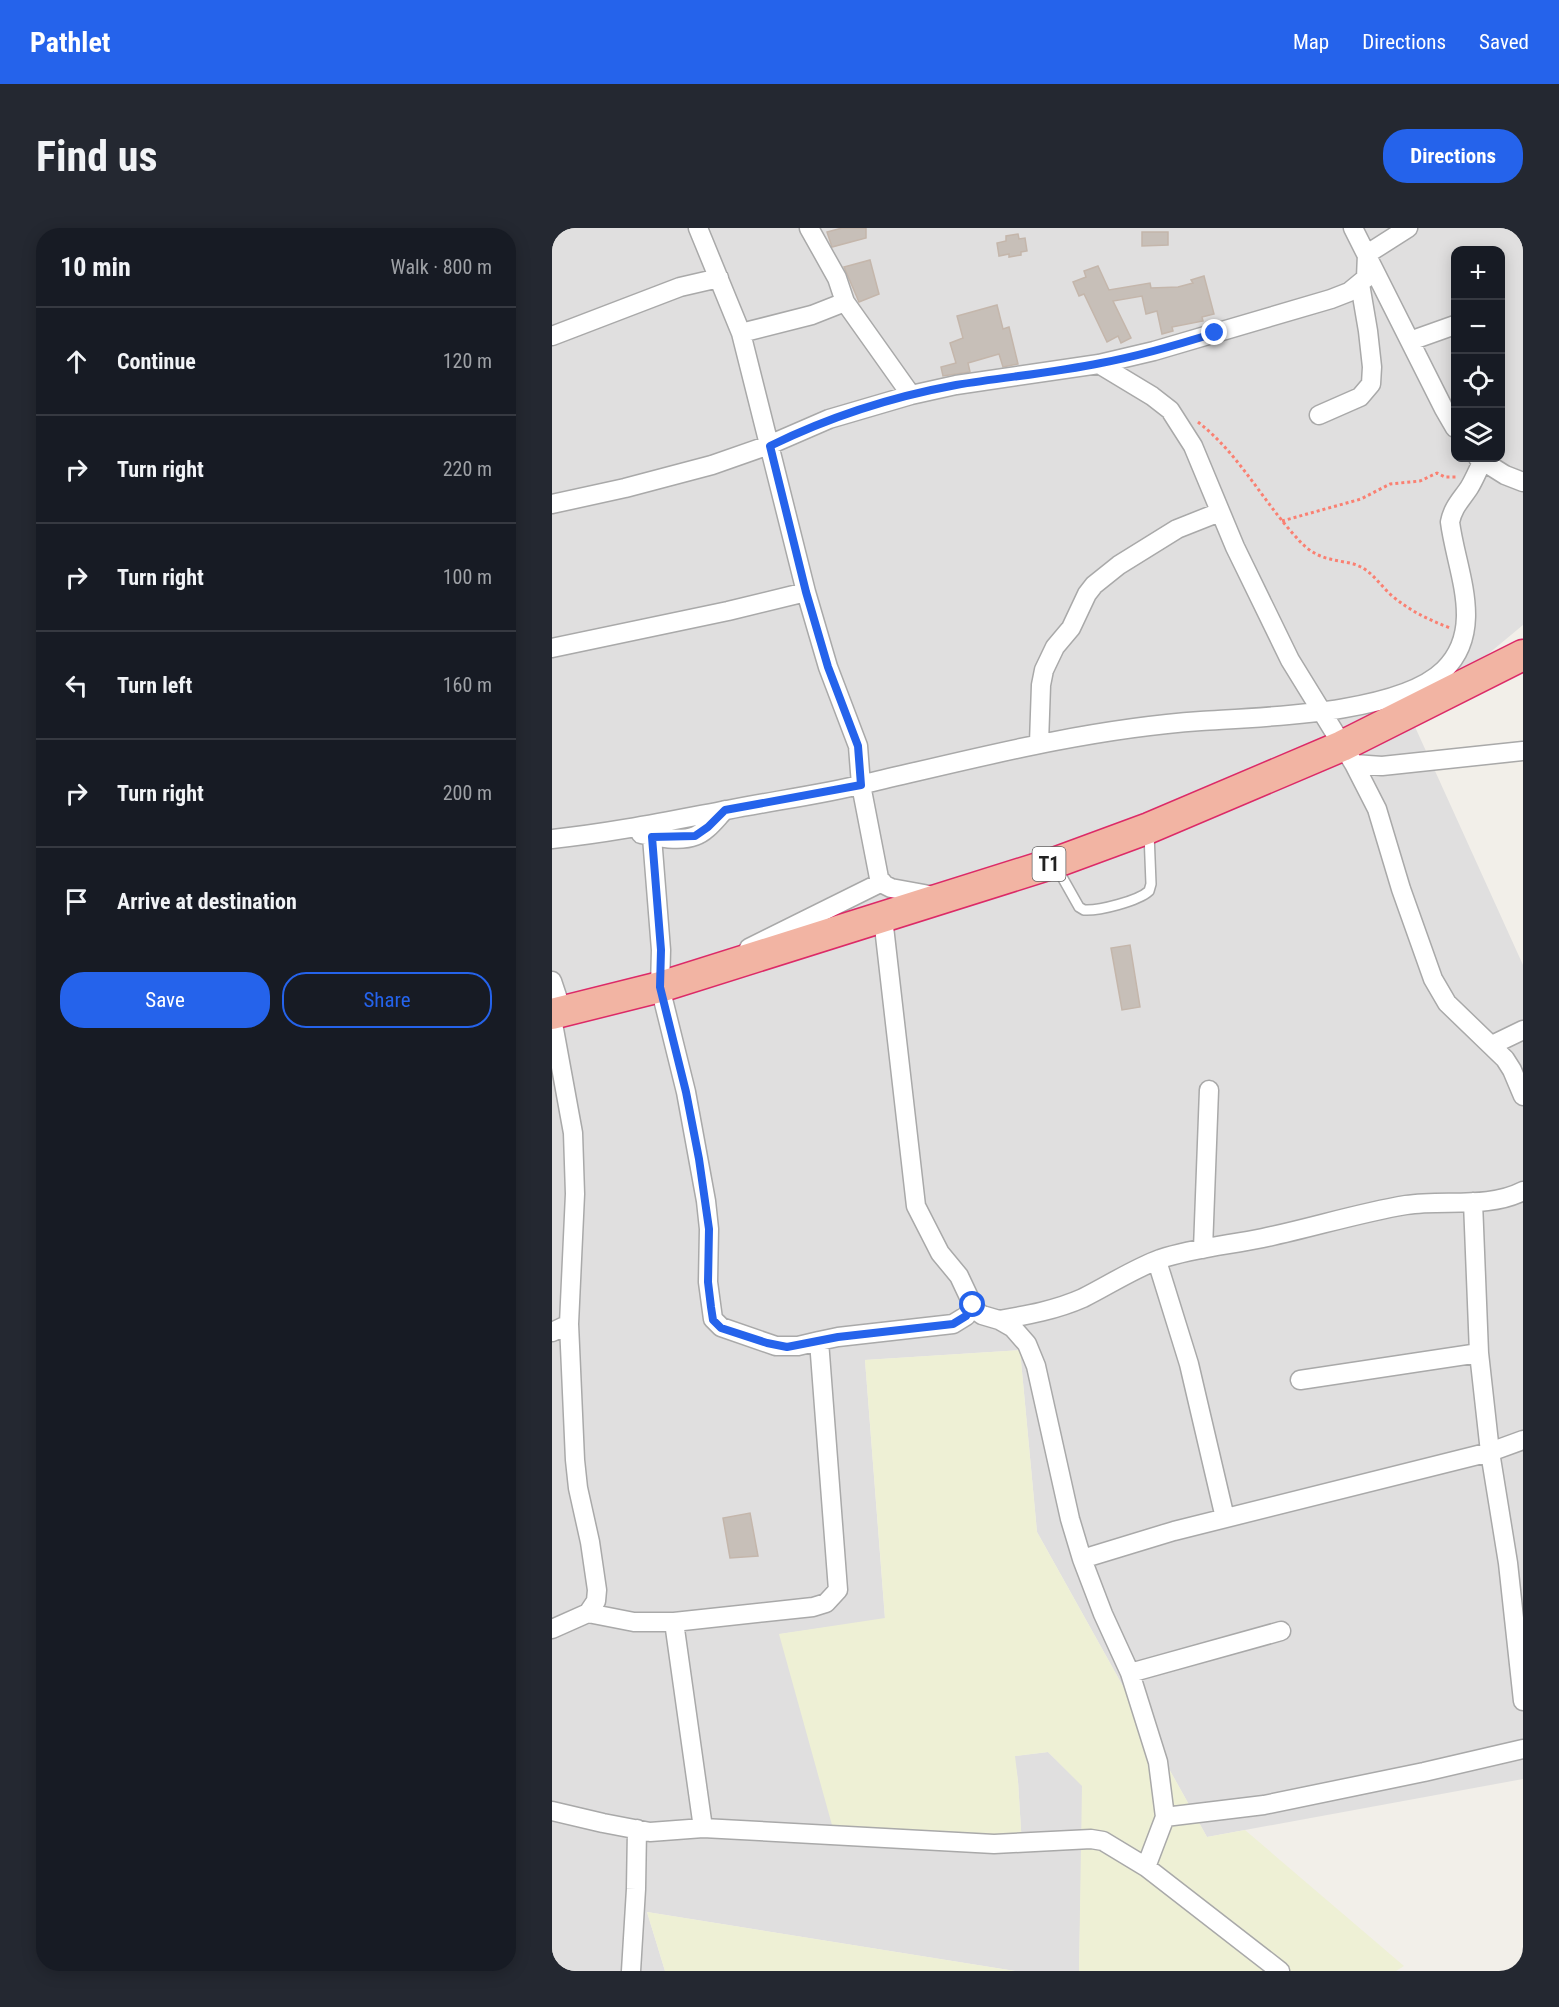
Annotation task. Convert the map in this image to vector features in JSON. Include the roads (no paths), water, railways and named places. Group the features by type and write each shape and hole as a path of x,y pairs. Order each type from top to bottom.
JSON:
{"highway":[{"name":"T1","path":"555,1014 660,987 883,918 940,897 1054,862 1348,755 1523,655"}],"street":[{"path":"698,228 741,333 806,592 828,667 858,746 861,785 877,873 882,882 899,890 940,897"},
{"path":"809,228 837,278 845,302 911,395"},
{"path":"1353,228 1451,420"},
{"path":"1367,254 1408,228"},
{"path":"552,504 712,465 770,446 829,419 911,395 956,385 1099,364 1154,351 1331,299 1349,292 1366,278 1367,254"},
{"path":"552,336 680,287 719,278"},
{"path":"1319,415 1360,397 1371,384 1372,367 1360,284"},
{"path":"741,333 812,315 845,302"},
{"path":"1410,341 1451,326"},
{"path":"1099,364 1152,396 1170,410 1193,447 1235,547 1290,660 1348,755 1377,809 1401,889 1433,979 1446,1003 1492,1045 1512,1070 1523,1096"},
{"path":"552,839 861,785 1039,743 1103,731 1155,724 1286,716 1377,702 1402,694 1432,680 1454,660 1460,647 1467,609 1450,522 1459,499 1469,488 1479,462"},
{"path":"1484,462 1504,475 1523,482"},
{"path":"1039,743 1040,693 1044,670 1055,647 1071,628 1087,594 1119,565 1177,530 1220,512"},
{"path":"552,648 806,592"},
{"path":"1348,755 1382,766 1523,751"},
{"path":"601,832 652,837 695,836 725,810"},
{"path":"652,837 661,950 660,987 686,1092 706,1201 709,1229 708,1282 713,1320 721,1328 776,1346 798,1346 838,1337 953,1324 966,1316 973,1305"},
{"path":"710,972 743,951 882,882"},
{"path":"883,918 916,1206 940,1253 959,1276 973,1305 982,1315 999,1320 1013,1328 1023,1338 1036,1366 1064,1492 1082,1558 1103,1614 1130,1673 1158,1762 1164,1794 1165,1817 1146,1867"},
{"path":"552,981 574,1149 575,1194 569,1324 578,1488 590,1542 597,1590 596,1601 588,1613 552,1629"},
{"path":"1492,1045 1523,1030"},
{"path":"1203,1249 1209,1090"},
{"path":"999,1320 1062,1306 1083,1298 1130,1272 1176,1254 1262,1238 1408,1205 1473,1202 1509,1196 1523,1191"},
{"path":"1473,1202 1479,1353 1490,1452 1508,1563 1523,1701"},
{"path":"1157,1261 1189,1364 1225,1518"},
{"path":"552,1332 569,1324"},
{"path":"588,1613 634,1622 674,1622 813,1607 826,1603 838,1590 819,1341"},
{"path":"1300,1380 1479,1353"},
{"path":"1082,1558 1174,1531 1490,1452 1523,1440"},
{"path":"674,1622 703,1828"},
{"path":"1130,1673 1281,1631"},
{"path":"1165,1817 1264,1805 1523,1749"},
{"path":"552,1811 650,1832 703,1828 994,1844 1090,1839 1103,1842 1146,1867 1280,1971"},
{"path":"631,1971 637,1829"}],"lane":[{"path":"1054,862 1079,907 1084,910 1095,910 1142,896 1149,891 1151,885 1149,828"}]}
